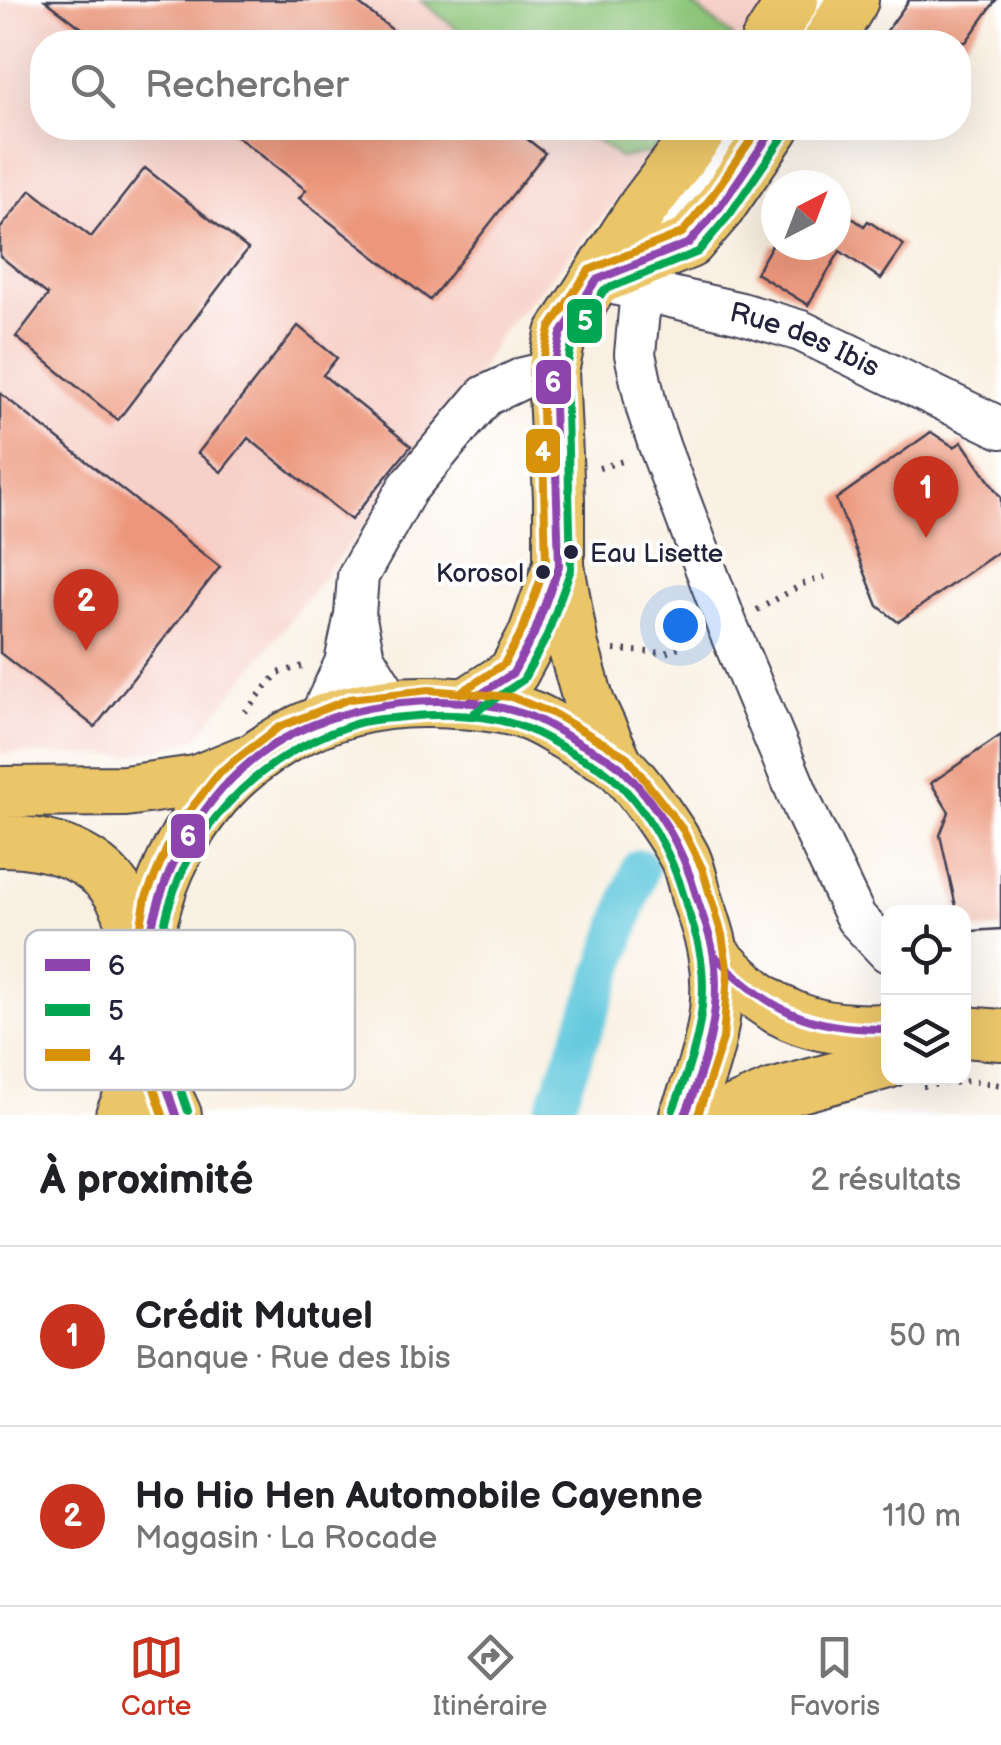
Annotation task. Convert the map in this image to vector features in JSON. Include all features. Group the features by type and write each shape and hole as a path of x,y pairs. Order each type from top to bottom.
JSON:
{"main road":[{"path":"835,30 853,0"},
{"path":"629,276 644,206 693,140"},
{"path":"686,1115 706,1063 715,1009 714,954 686,860 618,765 589,703 573,646 558,566 560,499 553,371 561,334 629,276 689,243 720,207 766,140"},
{"path":"467,703 512,673 534,634 558,566"},
{"path":"0,792 125,791 196,781 246,740 392,702 467,703 532,716 618,765"},
{"path":"148,930 174,854 225,784 246,740"},
{"path":"0,841 50,845 74,852 105,876 121,896 132,930"},
{"path":"714,954 739,981 785,1015 821,1028 881,1029"},
{"path":"725,1115 770,1096 881,1065"},
{"path":"121,1115 133,1090"},
{"path":"164,1090 176,1115"}],"street":[{"path":"730,140 629,276 635,354 660,448 727,625 804,809 856,918 881,945"},
{"name":"Rue des Ibis","path":"629,276 802,331 1001,428"},
{"path":"318,721 345,663 358,576 407,489 485,396 523,378 553,371"},
{"path":"355,616 364,657 392,702"}],"path":[{"path":"584,472 637,456"},
{"path":"747,615 803,584 827,576"},
{"path":"601,649 666,653 704,636"},
{"path":"246,740 278,673 303,666"}],"shaded area":[{"path":"0,0 770,0 756,30 30,30 30,140 670,140 498,337 468,394 196,739 131,756 0,753"}],"green space":[{"path":"420,0 687,0 724,30 459,30"},
{"path":"597,140 660,140 652,152 620,158"}],"building":[{"path":"45,0 354,0 393,30 84,30"},
{"path":"909,0 996,0 971,35 971,30 888,30"},
{"path":"241,140 528,140 545,153 430,300 299,198 306,190"},
{"path":"145,168 248,249 118,420 16,337 48,295 0,256 0,229 31,190 91,237"},
{"path":"851,217 864,226 868,221 904,245 881,279 851,259"},
{"path":"763,260 835,260 808,305 756,273"},
{"path":"298,326 337,358 323,375 411,446 351,520 248,438 221,472 198,453"},
{"path":"0,393 220,567 95,727 0,653"},
{"path":"931,432 954,447 962,442 1001,498 1001,550 898,622 878,606 836,499"},
{"path":"1001,735 1001,929 972,931 971,905 956,905 940,835 949,812 931,783"}],"waterway":[{"path":"552,1115 640,868"}],"transit line":[{"name":"4","path":"460,693 504,664 523,629 546,564 541,371 550,328 589,270 682,233 751,140"},
{"name":"6","path":"467,703 513,673 534,634 559,566 553,371 561,334 596,280 689,243 720,207 766,140"},
{"name":"5","path":"474,713 523,680 546,638 571,569 566,372 573,339 604,290 698,252 730,214 781,140"},
{"name":"4","path":"140,930 146,897 175,829 220,772 279,727 349,699 429,690 511,697 554,714 627,757 683,830 702,868 722,935 728,973 723,1039 698,1115"},
{"name":"6","path":"152,930 172,867 207,807 256,757 285,738 340,715 401,703 463,702 521,713 620,767 667,826 690,877 710,940 716,990 711,1032 685,1115"},
{"name":"5","path":"163,930 175,888 193,851 216,817 244,787 276,762 313,741 364,722 447,715 517,725 596,765 623,787 656,831 679,881 698,942 703,990 688,1071 673,1110"},
{"name":"6","path":"714,955 754,990 792,1013 835,1026 881,1029"},
{"name":"4","path":"154,1090 163,1115"},
{"name":"6","path":"168,1090 176,1115"},
{"name":"5","path":"181,1090 188,1111"}],"place":[{"name":"Crédit Mutuel","path":"926,538"},
{"name":"Eau Lisette","path":"571,552"},
{"name":"Korosol","path":"543,572"},
{"name":"Ho Hio Hen Automobile Cayenne","path":"86,651"}]}
